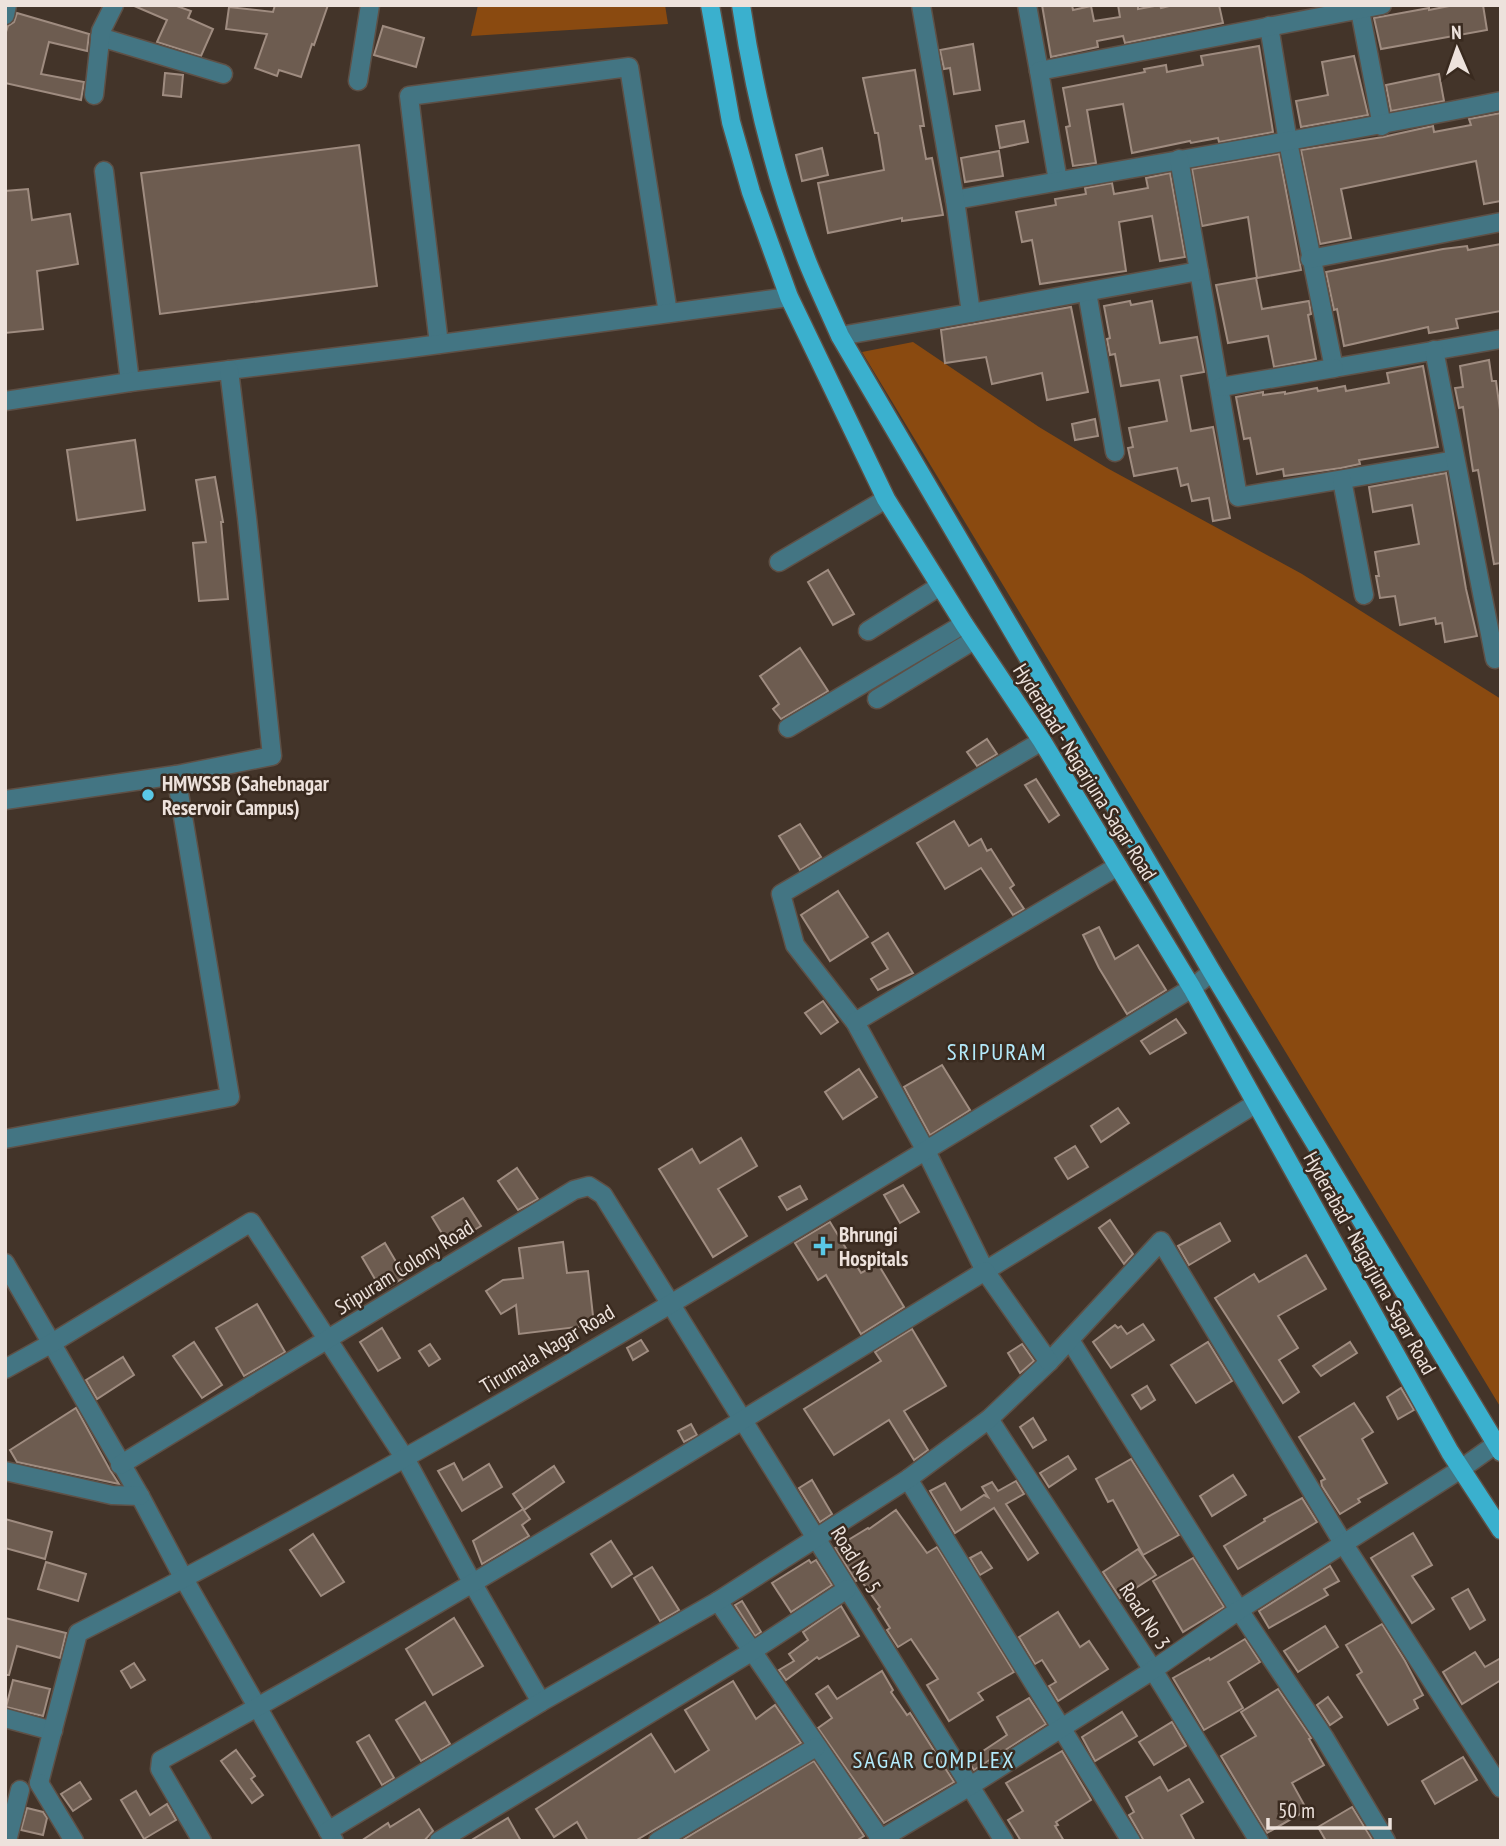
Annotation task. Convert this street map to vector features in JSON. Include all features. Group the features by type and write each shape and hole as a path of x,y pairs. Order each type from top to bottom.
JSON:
{"main road":[{"name":"Hyderabad - Nagarjuna Sagar Road","path":"710,5 730,122 751,192 789,296 886,499 974,640 1042,741 1192,988 1461,1469 1501,1530"},
{"name":"Hyderabad - Nagarjuna Sagar Road","path":"741,5 761,115 780,183 807,261 840,336 1212,972 1498,1448"}],"street":[{"path":"5,15 7,5"},
{"path":"94,95 100,37 114,5"},
{"path":"921,5 955,200 971,313"},
{"path":"1027,5 1058,181"},
{"path":"1039,71 1359,7 1382,5"},
{"path":"358,81 366,7"},
{"path":"1359,7 1382,126"},
{"path":"1269,26 1310,259 1334,368"},
{"path":"100,37 223,74"},
{"path":"439,344 409,96 629,67 667,313"},
{"path":"955,200 1179,159 1382,126 1501,102"},
{"path":"1179,159 1221,387 1238,497 1455,460"},
{"path":"104,171 130,382"},
{"path":"1310,259 1501,222"},
{"path":"840,336 1199,271"},
{"path":"1087,292 1115,452"},
{"path":"5,401 130,382 439,344 789,296"},
{"path":"1221,387 1501,339"},
{"path":"1434,350 1495,659"},
{"path":"5,800 176,775 272,756 229,370"},
{"path":"1342,480 1364,595"},
{"path":"779,562 886,499"},
{"path":"868,631 940,586"},
{"path":"788,728 964,624"},
{"path":"877,699 974,640"},
{"path":"1042,741 781,894 795,945 855,1022 926,1151 985,1271 1049,1362"},
{"path":"5,1139 230,1097 176,775"},
{"path":"855,1022 1118,866"},
{"name":"Tirumala Nagar Road","path":"39,1783 78,1633 406,1460 926,1151 1192,988 1212,972"},
{"path":"202,1841 160,1769 160,1761 258,1708 473,1584 1255,1104"},
{"name":"Sripuram Colony Road","path":"120,1465 574,1190 589,1186 603,1195 670,1303"},
{"path":"5,1369 251,1222 406,1460 541,1702"},
{"path":"5,1263 140,1496 184,1579 331,1836 541,1702 718,1601 908,1479 989,1419 1049,1362 1161,1241 1343,1543 1501,1788"},
{"name":"Road No 5","path":"670,1303 1004,1841"},
{"path":"1070,1340 1239,1610 1324,1737 1386,1841"},
{"name":"Road No 3","path":"989,1419 1153,1670 1259,1841"},
{"path":"718,1601 880,1840 970,1787 1153,1670 1343,1543 1498,1448"},
{"path":"6,1472 112,1495 140,1496"},
{"path":"908,1479 1132,1841"},
{"path":"439,1841 751,1652 848,1589"},
{"path":"5,1718 53,1731"},
{"path":"658,1841 816,1747"},
{"path":"8,1841 12,1789 39,1783 74,1841"}],"shaded area":[{"path":"478,5 665,5 668,24 471,36"},
{"path":"913,342 1039,427 1107,468 1302,574 1501,699 1501,1408 862,352"}],"building":[{"path":"132,5 174,5 191,11 188,18 213,29 201,56 157,42 167,20"},
{"path":"275,5 328,5 301,77 279,70 277,76 255,68 267,34 226,29 229,7 273,12"},
{"path":"1042,5 1072,5 1073,10 1091,6 1094,21 1120,17 1118,5 1138,5 1138,9 1160,5 1161,8 1173,5 1219,5 1223,23 1125,43 1123,36 1097,41 1098,47 1051,57"},
{"path":"1454,5 1483,5 1487,30 1381,49 1374,18"},
{"path":"17,13 89,34 87,51 49,42 41,74 84,82 81,100 5,83 5,35"},
{"path":"383,26 424,38 416,67 374,55"},
{"path":"973,44 980,90 954,94 950,68 944,69 940,50"},
{"path":"1259,46 1273,132 1219,142 1218,138 1190,141 1132,153 1123,104 1087,110 1096,163 1073,166 1066,127 1070,126 1063,88 1145,72 1144,69 1166,65 1167,72 1203,65 1201,56"},
{"path":"1354,56 1368,115 1301,127 1296,101 1328,95 1322,62"},
{"path":"915,70 926,159 932,158 943,215 902,221 902,218 828,233 818,183 884,170 878,133 875,133 863,78"},
{"path":"165,73 183,75 181,97 163,95"},
{"path":"1439,74 1444,101 1391,111 1386,85"},
{"path":"1501,113 1501,201 1484,204 1476,161 1341,189 1351,238 1320,244 1301,150 1433,126 1434,132 1471,125 1469,119"},
{"path":"1024,121 1028,142 1000,148 996,126"},
{"path":"359,145 377,286 160,314 141,173"},
{"path":"822,148 828,175 802,181 796,155"},
{"path":"999,151 1003,176 965,182 961,158"},
{"path":"1279,154 1301,270 1257,278 1248,217 1202,226 1192,169"},
{"path":"1170,173 1185,257 1160,261 1152,216 1119,222 1126,271 1040,284 1032,240 1022,242 1016,212 1056,205 1055,199 1086,194 1085,188 1112,183 1114,194 1148,188 1146,178"},
{"path":"28,189 32,220 70,214 78,264 37,271 43,329 5,333 5,191"},
{"path":"1501,244 1501,311 1456,319 1458,328 1429,333 1428,327 1344,346 1326,272 1443,249 1467,246 1468,250"},
{"path":"1256,278 1262,309 1309,301 1311,314 1308,315 1316,359 1274,367 1268,336 1228,343 1216,285"},
{"path":"1130,301 1131,305 1152,301 1160,343 1197,337 1204,372 1181,376 1191,431 1213,427 1230,518 1213,521 1209,498 1192,501 1188,484 1181,486 1177,468 1134,476 1128,448 1133,447 1129,428 1167,421 1159,380 1121,386 1115,354 1110,355 1104,306"},
{"path":"1071,307 1088,392 1047,400 1042,373 992,384 986,357 945,363 941,330"},
{"path":"1489,360 1492,381 1496,381 1501,417 1501,563 1494,564 1478,470 1473,471 1463,407 1459,408 1455,388 1463,387 1460,366"},
{"path":"1423,366 1438,447 1359,460 1360,464 1341,468 1284,476 1283,469 1257,474 1250,438 1244,439 1236,397 1263,392 1263,395 1285,394 1317,388 1318,391 1345,386 1346,391 1389,383 1387,373"},
{"path":"1095,419 1098,436 1075,440 1072,424"},
{"path":"135,440 145,510 77,520 67,450"},
{"path":"1446,473 1477,636 1445,642 1442,623 1436,624 1435,618 1400,625 1395,596 1380,598 1375,552 1419,544 1412,505 1373,512 1369,487"},
{"path":"215,477 223,522 228,599 199,601 193,543 206,542 196,480"},
{"path":"828,570 854,614 833,625 808,582"},
{"path":"800,648 828,691 781,719 773,709 779,704 760,676"},
{"path":"987,739 997,754 977,766 967,752"},
{"path":"1036,779 1059,815 1049,822 1025,785"},
{"path":"954,821 969,846 981,839 987,851 991,849 1014,885 1010,888 1024,909 1013,915 981,868 945,889 917,843"},
{"path":"800,824 821,857 800,870 779,836"},
{"path":"838,891 868,937 830,961 801,915"},
{"path":"1099,927 1115,959 1138,945 1166,990 1127,1014 1083,935"},
{"path":"888,933 913,973 878,990 871,979 888,969 872,943"},
{"path":"823,1001 838,1022 821,1034 805,1013"},
{"path":"1176,1019 1186,1033 1150,1054 1141,1041"},
{"path":"942,1065 970,1110 930,1135 904,1087"},
{"path":"859,1069 877,1097 843,1119 825,1092"},
{"path":"1118,1108 1129,1123 1101,1142 1091,1126"},
{"path":"741,1138 757,1166 718,1189 747,1236 713,1257 659,1169 692,1149 700,1163"},
{"path":"1075,1146 1088,1167 1068,1179 1055,1158"},
{"path":"517,1168 538,1199 518,1210 498,1181"},
{"path":"903,1185 919,1212 900,1223 884,1195"},
{"path":"800,1186 807,1199 787,1210 779,1197"},
{"path":"463,1198 481,1226 449,1245 432,1217"},
{"path":"1110,1220 1133,1254 1124,1264 1099,1228"},
{"path":"830,1222 861,1273 878,1264 904,1307 861,1334 826,1275 818,1280 795,1243"},
{"path":"1220,1223 1230,1241 1189,1265 1178,1246"},
{"path":"563,1242 567,1273 588,1271 594,1325 519,1334 516,1305 501,1314 486,1291 503,1280 523,1278 519,1248"},
{"path":"385,1243 405,1277 382,1291 362,1257"},
{"path":"1306,1255 1326,1289 1278,1316 1298,1348 1279,1360 1299,1392 1283,1403 1215,1298 1254,1274 1259,1282"},
{"path":"257,1304 285,1352 244,1376 216,1328"},
{"path":"1143,1324 1154,1340 1111,1368 1093,1342 1115,1325 1118,1328 1121,1326 1127,1334"},
{"path":"382,1328 400,1358 378,1371 360,1342"},
{"path":"912,1329 946,1386 904,1411 928,1450 914,1460 889,1420 834,1455 804,1409 881,1361 875,1352"},
{"path":"641,1340 648,1351 633,1360 627,1348"},
{"path":"194,1342 222,1385 202,1398 173,1356"},
{"path":"1208,1342 1232,1381 1196,1403 1171,1365"},
{"path":"1350,1342 1357,1353 1321,1376 1313,1366"},
{"path":"430,1344 440,1359 429,1366 419,1351"},
{"path":"1022,1344 1034,1361 1020,1373 1008,1353"},
{"path":"123,1357 134,1375 97,1399 86,1380"},
{"path":"1147,1386 1155,1400 1141,1409 1132,1395"},
{"path":"1401,1388 1414,1410 1398,1419 1387,1397"},
{"path":"1354,1403 1373,1432 1362,1439 1387,1483 1358,1499 1360,1502 1340,1514 1322,1486 1321,1481 1325,1479 1299,1437"},
{"path":"76,1408 119,1484 17,1462 10,1450"},
{"path":"1033,1418 1046,1440 1033,1448 1020,1427"},
{"path":"691,1424 697,1435 684,1442 678,1431"},
{"path":"1068,1456 1076,1469 1049,1487 1040,1473"},
{"path":"1131,1459 1179,1535 1143,1555 1113,1500 1108,1502 1096,1479"},
{"path":"454,1463 463,1480 489,1464 502,1487 462,1511 438,1471"},
{"path":"554,1466 564,1482 524,1510 513,1494"},
{"path":"1233,1475 1246,1495 1212,1516 1200,1496"},
{"path":"812,1480 832,1514 820,1522 799,1488"},
{"path":"1016,1481 1024,1494 1006,1504 1038,1553 1028,1560 994,1508 955,1533 930,1491 945,1483 961,1510 984,1495 988,1497 982,1487 992,1482 998,1491"},
{"path":"1302,1498 1317,1522 1238,1569 1224,1546"},
{"path":"523,1509 530,1519 522,1525 529,1536 482,1564 473,1541"},
{"path":"896,1510 927,1553 937,1547 1014,1672 978,1693 983,1700 949,1721 927,1685 938,1679 911,1639 898,1647 887,1630 890,1628 878,1609 880,1607 860,1579 856,1581 835,1548"},
{"path":"5,1519 52,1532 45,1559 5,1548"},
{"path":"1413,1533 1432,1565 1412,1576 1434,1609 1412,1623 1371,1558"},
{"path":"313,1534 344,1582 321,1596 290,1550"},
{"path":"611,1541 632,1574 612,1587 591,1554"},
{"path":"1138,1549 1156,1575 1120,1598 1103,1572"},
{"path":"981,1552 992,1568 980,1575 970,1558"},
{"path":"1193,1558 1224,1607 1183,1632 1153,1581"},
{"path":"809,1560 811,1563 816,1560 832,1585 791,1612 772,1583"},
{"path":"46,1562 86,1574 78,1601 38,1589"},
{"path":"1330,1566 1339,1581 1324,1589 1328,1595 1269,1628 1259,1611"},
{"path":"652,1567 679,1610 660,1621 634,1578"},
{"path":"1468,1589 1485,1620 1470,1629 1452,1598"},
{"path":"742,1601 761,1632 755,1636 735,1605"},
{"path":"841,1606 859,1636 819,1659 817,1657 786,1680 779,1670 794,1661 789,1654 808,1640 803,1632"},
{"path":"1058,1612 1080,1647 1089,1641 1108,1669 1058,1701 1049,1686 1056,1682 1042,1660 1035,1664 1019,1637"},
{"path":"5,1618 66,1633 60,1658 17,1646 9,1675 5,1675"},
{"path":"454,1618 483,1666 433,1695 406,1649"},
{"path":"1382,1624 1423,1695 1414,1700 1418,1708 1388,1725 1357,1675 1362,1672 1346,1645"},
{"path":"1325,1626 1338,1647 1298,1672 1284,1651"},
{"path":"1245,1639 1260,1662 1228,1682 1243,1708 1204,1730 1173,1678"},
{"path":"1475,1652 1485,1667 1501,1658 1501,1680 1462,1704 1443,1672"},
{"path":"134,1663 145,1680 131,1688 121,1671"},
{"path":"882,1671 893,1690 891,1692 907,1715 910,1713 954,1782 884,1823 818,1728 832,1718 816,1694 828,1686 837,1699"},
{"path":"13,1680 50,1689 43,1716 6,1707"},
{"path":"733,1681 756,1719 775,1705 801,1743 635,1841 588,1841 577,1822 554,1837 536,1809 651,1734 675,1772 709,1750 685,1710"},
{"path":"1278,1689 1311,1738 1309,1739 1324,1765 1292,1783 1307,1810 1267,1833 1221,1756 1256,1736 1241,1712"},
{"path":"1328,1697 1342,1717 1330,1725 1317,1705"},
{"path":"1029,1698 1046,1724 974,1770 968,1761 1007,1735 997,1717"},
{"path":"425,1702 450,1744 421,1761 396,1720"},
{"path":"1122,1712 1137,1736 1095,1761 1082,1737"},
{"path":"1172,1722 1186,1746 1154,1765 1139,1742"},
{"path":"369,1735 394,1778 382,1785 357,1742"},
{"path":"236,1750 255,1776 251,1779 263,1795 252,1803 221,1761"},
{"path":"1062,1751 1091,1800 1056,1822 1058,1825 1055,1826 1064,1841 1021,1841 1008,1820 1023,1811 1006,1783"},
{"path":"1463,1757 1477,1780 1435,1804 1422,1781"},
{"path":"814,1761 864,1836 856,1841 681,1841"},
{"path":"1160,1777 1168,1791 1189,1779 1203,1802 1181,1815 1195,1841 1144,1841 1129,1815 1134,1812 1126,1797"},
{"path":"80,1782 91,1799 73,1811 61,1794"},
{"path":"136,1791 150,1815 167,1804 176,1820 144,1839 121,1800"},
{"path":"1352,1807 1373,1841 1326,1841 1318,1827"},
{"path":"27,1808 43,1812 47,1818 43,1835 21,1830"},
{"path":"419,1809 433,1831 424,1841 361,1841 388,1823 390,1827"},
{"path":"508,1818 521,1841 470,1841"}],"place":[{"name":"HMWSSB (Sahebnagar Reservoir Campus)","path":"148,795"},
{"name":"Bhrungi Hospitals","path":"823,1246"}],"district":[{"name":"SRIPURAM","path":"997,1051"},
{"name":"SAGAR COMPLEX","path":"934,1759"}]}
